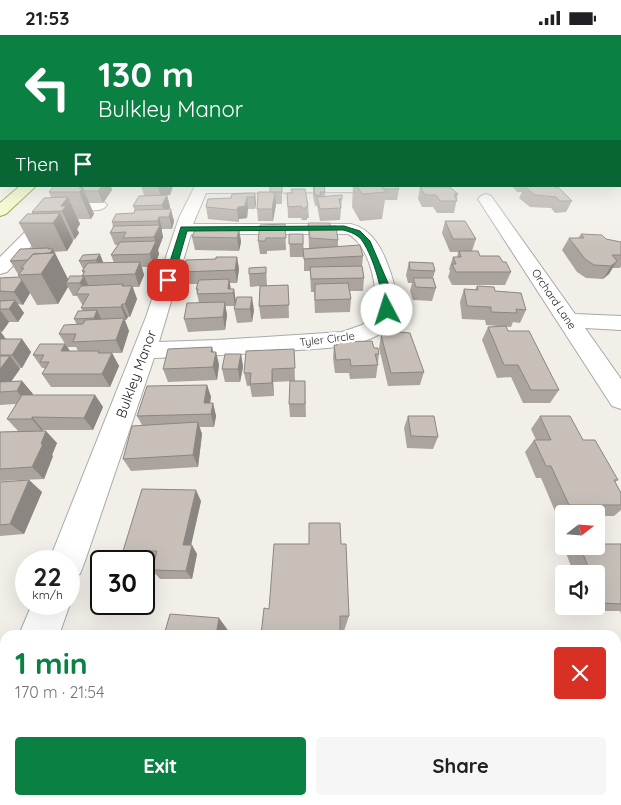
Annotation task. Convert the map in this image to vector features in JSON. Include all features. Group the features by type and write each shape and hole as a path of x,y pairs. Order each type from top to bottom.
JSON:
{"main road":[{"path":"0,211 28,187"}],"street":[{"path":"201,188 359,188"},
{"name":"Bulkley Manor","path":"71,550 145,350 190,208 201,188"},
{"name":"Orchard Lane","path":"486,199 621,399"},
{"path":"0,268 58,208 70,205 99,205"},
{"name":"Tyler Circle","path":"145,350 218,348 342,339 358,336 369,331 378,325 387,310 388,296 367,241 351,229 184,229"},
{"path":"9,239 26,240"},
{"path":"568,320 621,323"},
{"path":"41,630 47,615"}],"building":[{"path":"53,187 83,188 79,192 49,192"},
{"path":"82,187 101,187 98,191 84,191"},
{"path":"270,187 282,187 282,192 271,192 275,193 272,209 257,209 258,192 270,192"},
{"path":"314,187 324,187 325,192 320,192 321,195 315,195"},
{"path":"358,187 382,187 386,192 362,194"},
{"path":"382,187 398,187 399,189 383,189"},
{"path":"420,187 450,187 458,194 454,194 457,201 440,201 436,195 425,195"},
{"path":"525,187 559,188 572,201 560,201 556,197 535,195"},
{"path":"291,189 305,189 307,208 302,208 301,206 288,207 287,193 292,193"},
{"path":"255,193 254,197 247,197 245,206 238,207 237,210 206,207 208,199 231,198 232,194"},
{"path":"167,195 162,205 133,206 139,196"},
{"path":"342,195 342,199 339,199 341,208 320,209 317,197"},
{"path":"68,197 61,206 66,206 62,211 32,212 44,198"},
{"path":"171,209 169,217 159,217 158,221 112,222 116,214 134,213 135,210"},
{"path":"60,213 53,223 19,223 27,214"},
{"path":"445,221 465,221 476,239 453,239"},
{"path":"308,223 330,223 330,226 336,226 338,240 310,238"},
{"path":"285,224 286,238 266,238 265,241 258,241 260,225"},
{"path":"160,225 154,237 123,238 126,232 110,233 114,226"},
{"path":"239,229 237,238 192,237 195,230"},
{"path":"289,234 303,234 303,244 289,244"},
{"path":"581,234 602,235 606,239 621,242 621,255 612,255 617,261 611,266 594,265 585,259 569,238 584,238"},
{"path":"156,241 150,254 111,255 120,242"},
{"path":"360,245 363,256 304,259 303,249"},
{"path":"20,249 53,249 50,253 33,254 28,260 10,261"},
{"path":"459,251 478,251 480,256 499,256 503,262 506,262 511,272 456,272 452,264 456,264 453,257 461,257"},
{"path":"55,253 41,274 18,275 24,268 21,268 33,254"},
{"path":"100,254 96,260 79,261 83,255"},
{"path":"216,257 237,257 235,270 182,272 186,260 216,259"},
{"path":"140,262 135,274 82,276 85,271 82,271 88,263"},
{"path":"409,262 433,263 435,271 410,270"},
{"path":"362,266 364,278 311,279 310,267"},
{"path":"266,267 266,273 249,274 249,268"},
{"path":"70,276 84,276 80,283 66,283"},
{"path":"19,277 22,280 14,292 0,291 0,278"},
{"path":"413,278 433,278 436,288 416,287"},
{"path":"229,279 228,289 234,289 233,293 197,294 198,289 196,289 199,280"},
{"path":"348,283 351,299 315,300 315,284"},
{"path":"123,284 122,286 132,286 125,304 122,304 121,307 81,308 89,294 76,294 81,286"},
{"path":"288,285 289,305 259,306 260,286"},
{"path":"477,286 494,287 495,291 521,293 526,310 516,309 517,313 491,312 491,307 467,306 464,289 478,290"},
{"path":"237,297 252,297 250,309 234,309"},
{"path":"15,300 9,309 0,309 0,301"},
{"path":"225,302 223,317 184,319 187,303"},
{"path":"97,310 94,318 74,319 78,311"},
{"path":"124,318 116,340 73,342 76,334 59,334 64,325 83,324 85,320"},
{"path":"506,326 508,331 529,331 559,390 531,390 518,365 504,365 488,327"},
{"path":"389,331 410,333 424,372 391,373 381,335 390,335"},
{"path":"0,339 22,339 12,355 0,355"},
{"path":"372,341 374,348 378,348 379,354 375,354 378,365 351,366 350,359 336,360 334,345 337,345 337,342"},
{"path":"40,344 65,344 61,351 112,353 102,374 42,374 49,362 40,362 44,355 33,355"},
{"path":"212,347 211,352 216,352 213,367 163,369 168,349"},
{"path":"294,349 295,368 272,369 272,383 250,384 251,373 244,373 246,351"},
{"path":"225,354 241,354 238,369 222,369"},
{"path":"0,356 10,356 0,369"},
{"path":"22,381 17,391 0,392 0,382"},
{"path":"290,381 305,381 305,404 289,404"},
{"path":"207,385 204,403 213,403 211,414 137,416 147,386"},
{"path":"22,395 95,395 84,418 32,417 32,419 7,419"},
{"path":"408,416 434,416 438,437 411,436"},
{"path":"540,416 570,416 583,440 595,440 618,480 614,480 621,493 621,505 569,505 551,466 546,466 534,440 551,440"},
{"path":"198,422 193,455 123,459 132,426"},
{"path":"46,431 41,444 43,444 32,467 0,469 0,432"},
{"path":"29,480 10,524 0,525 0,482"},
{"path":"142,489 196,490 183,545 192,545 186,571 155,570 157,551 155,550 123,550"},
{"path":"309,523 340,523 341,544 346,544 349,616 340,616 340,630 262,630 264,608 269,609 274,544 309,544"},
{"path":"605,544 621,544 621,604 605,603 605,565 587,565 584,555 605,555"},
{"path":"170,614 219,618 217,630 165,630"}],"route":[{"path":"168,280 184,229 344,228 358,232 367,241 388,296 387,310"}]}
